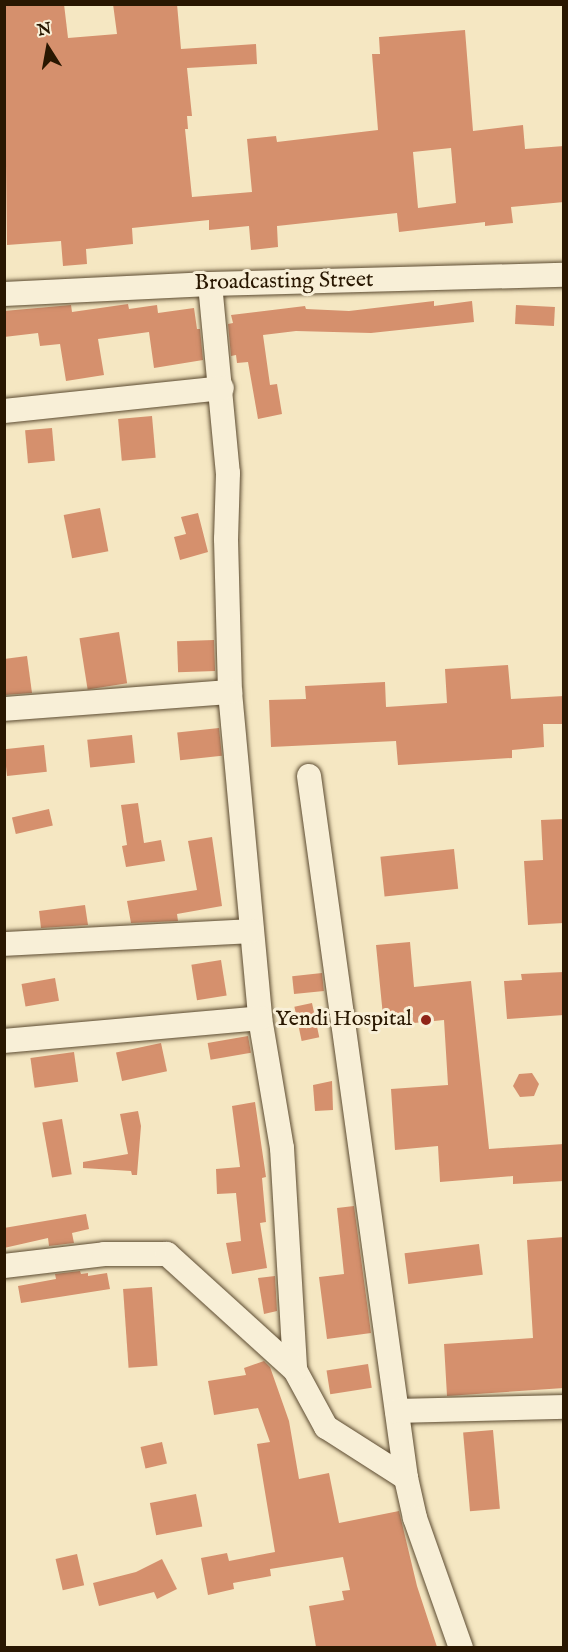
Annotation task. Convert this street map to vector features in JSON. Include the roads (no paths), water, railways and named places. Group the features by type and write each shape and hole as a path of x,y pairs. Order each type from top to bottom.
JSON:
{"street":[{"name":"Broadcasting Street","path":"4,294 210,284 564,275"},
{"path":"210,284 222,388 228,473 226,539 230,692 260,1018 282,1148 296,1370"},
{"path":"4,411 222,388"},
{"path":"4,709 230,692"},
{"path":"309,776 406,1478 415,1518 461,1647"},
{"path":"4,944 251,931"},
{"path":"4,1041 260,1018"},
{"path":"4,1266 104,1254 167,1254 296,1370 326,1427 406,1478"},
{"path":"397,1411 564,1407"}],"place":[{"name":"Yendi Hospital","path":"426,1020"}]}
